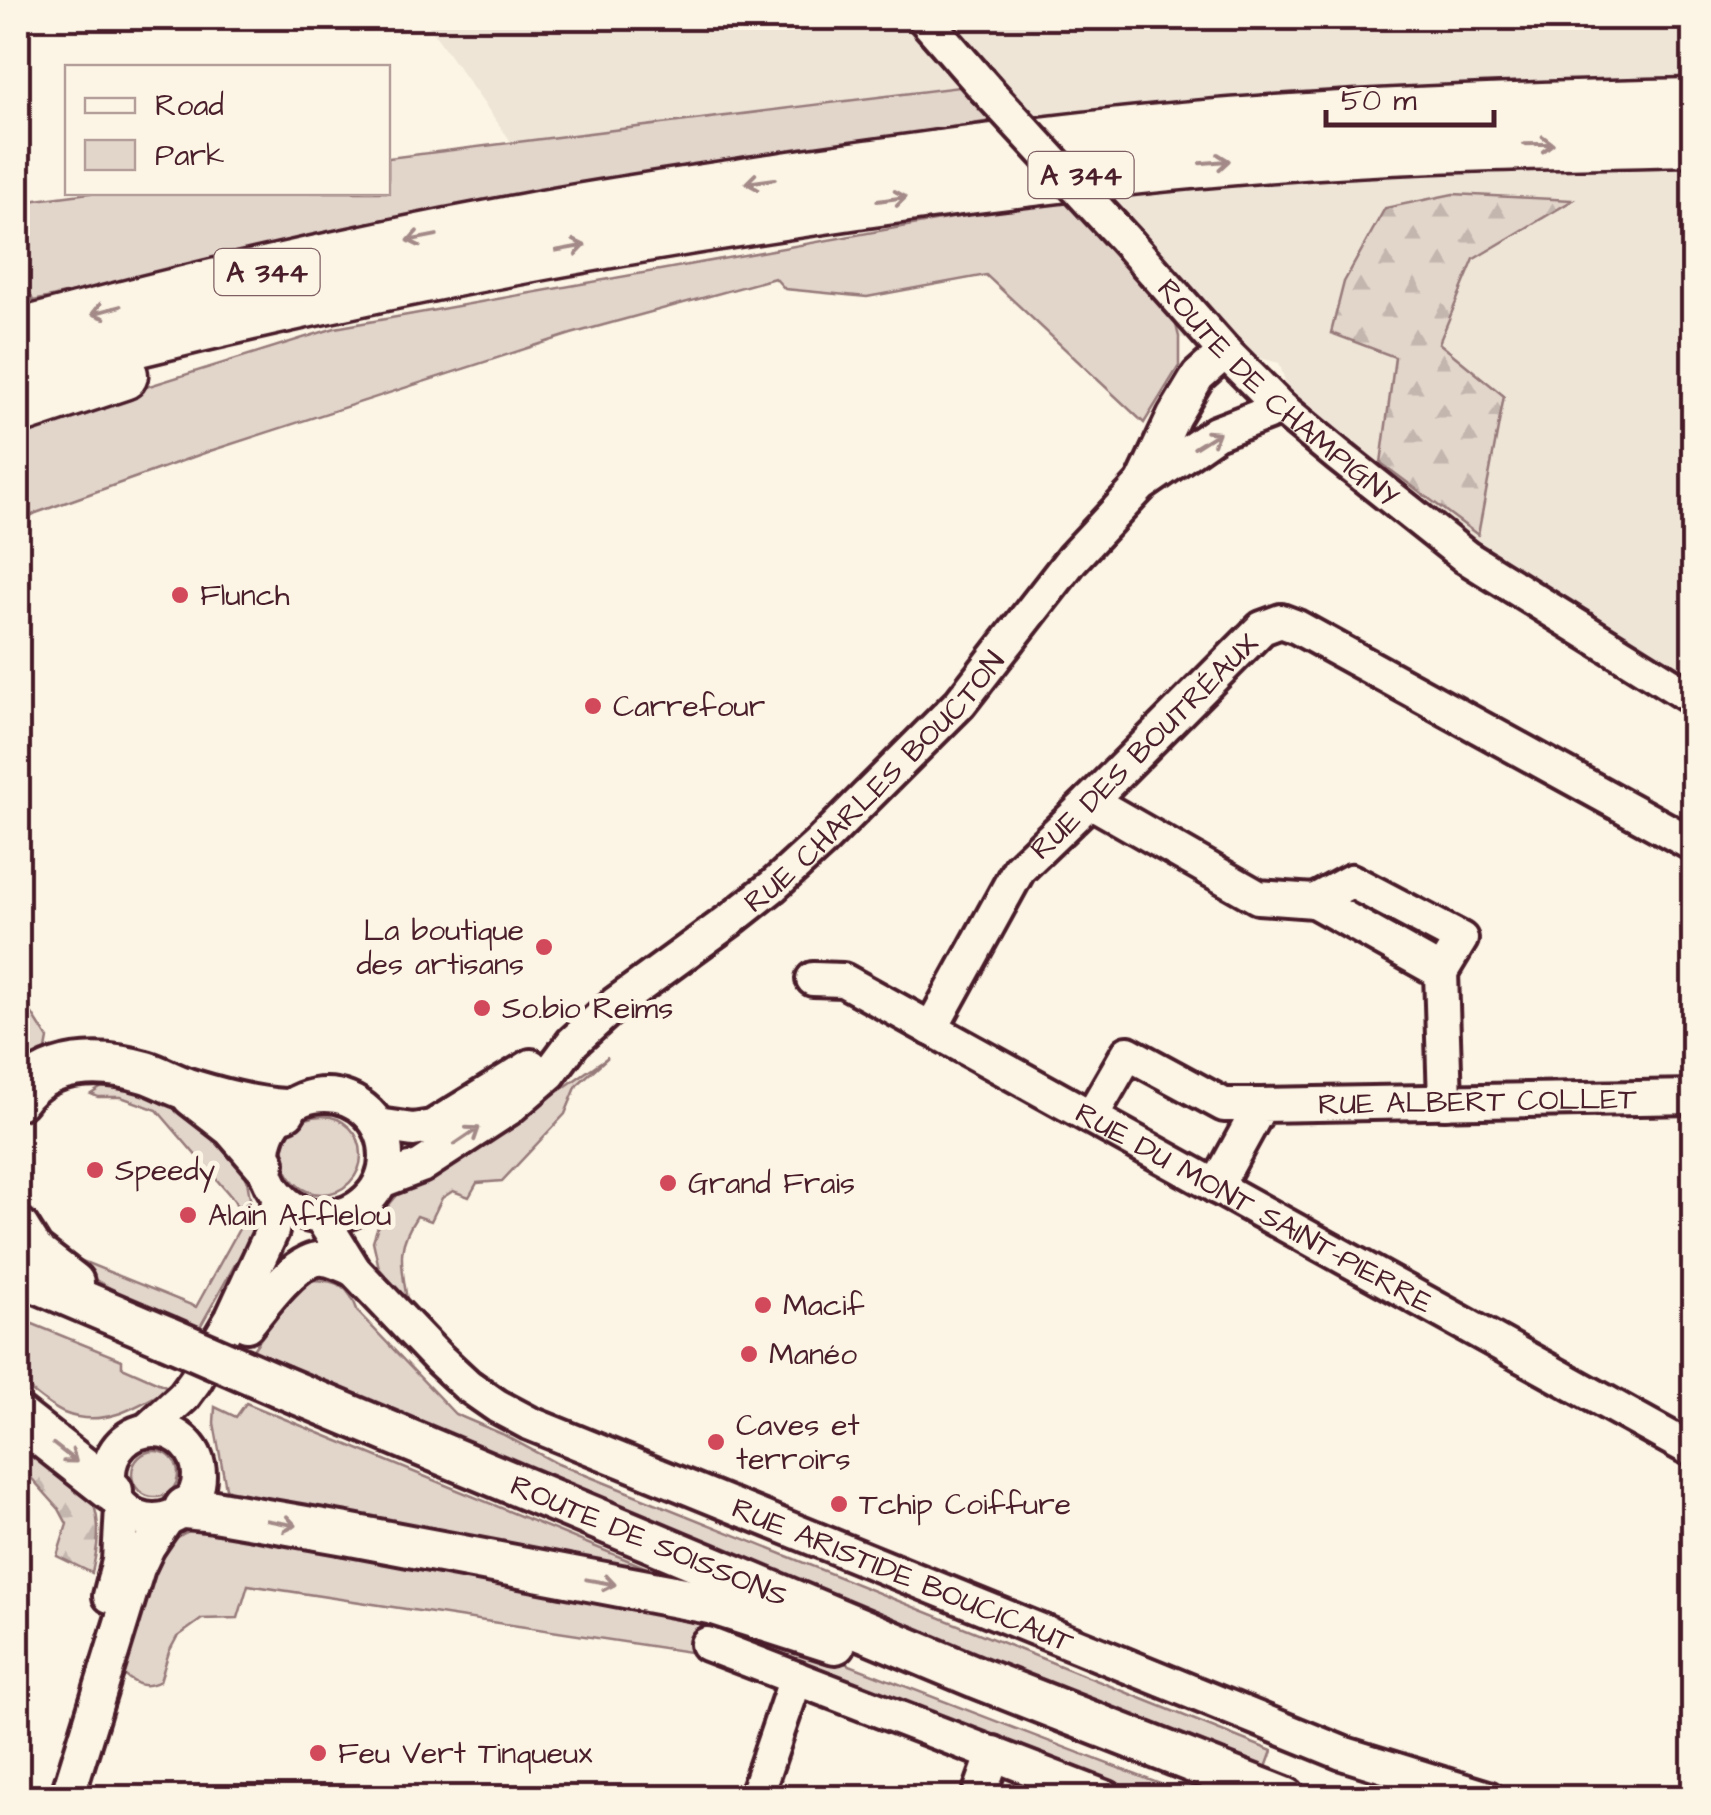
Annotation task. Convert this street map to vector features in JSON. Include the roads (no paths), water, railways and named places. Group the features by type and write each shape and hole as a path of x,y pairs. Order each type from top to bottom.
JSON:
{"highway":[{"name":"A 344","path":"18,334 279,269 518,219 945,154 1255,121 1486,108 1694,103"},
{"name":"A 344","path":"18,373 134,342 475,266 731,222 959,189 1260,158 1694,140"},
{"path":"18,410 167,361 368,306 475,266"}],"main road":[{"path":"18,1099 38,1079 56,1071 76,1064 114,1065 222,1100 286,1110"},
{"path":"18,1120 30,1098 56,1071"},
{"path":"182,1088 232,1127 272,1180"},
{"path":"18,1228 32,1252 111,1313"},
{"name":"ROUTE DE SOISSONS","path":"18,1274 111,1313 164,1345"},
{"name":"ROUTE DE SOISSONS","path":"18,1297 164,1345 971,1688 1246,1798"},
{"name":"ROUTE DE SOISSONS","path":"278,1394 1285,1798"},
{"path":"18,1417 117,1499"},
{"path":"176,1513 214,1511 710,1602 971,1688"}],"street":[{"name":"ROUTE DE CHAMPIGNY","path":"924,18 1225,352 1281,408 1466,557 1694,699"},
{"name":"RUE CHARLES BOUCTON","path":"1141,485 1198,376 1225,352"},
{"name":"RUE CHARLES BOUCTON","path":"378,1126 413,1130 432,1127 573,1042 627,995 773,886 960,703 1072,559 1141,485 1216,433 1281,408"},
{"name":"RUE DES BOUTRÉAUX","path":"931,1028 1018,869 1262,628 1281,621 1694,845"},
{"path":"1090,802 1258,897 1314,901 1441,972 1445,1102"},
{"name":"RUE DU MONT SAINT-PIERRE","path":"813,979 844,980 1694,1450"},
{"name":"RUE CHARLES BOUCTON","path":"373,1192 421,1166 508,1108 550,1074 573,1042"},
{"name":"RUE ALBERT COLLET","path":"1091,1117 1128,1053 1224,1105 1694,1098"},
{"path":"147,1430 195,1382 232,1318 272,1231 272,1180 264,1151 271,1128 286,1110 303,1099 338,1096 354,1102 378,1126 387,1153 358,1235 358,1274 322,1258 308,1262 294,1270 247,1324"},
{"path":"1216,1187 1261,1105"},
{"path":"272,1180 296,1210 319,1217 352,1212 373,1192"},
{"path":"194,1454 201,1405 292,1241 319,1217"},
{"name":"RUE ARISTIDE BOUCICAUT","path":"319,1217 358,1274 438,1358 467,1385 529,1423 1342,1753 1488,1798"},
{"path":"161,1430 174,1434 194,1454 199,1483 194,1496 148,1547 138,1568 65,1798 119,1561 117,1499 109,1476 112,1460 119,1446 131,1436 161,1430"},
{"path":"117,1499 135,1516 151,1520 176,1513"},
{"path":"708,1644 1107,1798"},
{"path":"755,1798 796,1678"},
{"path":"978,1798 994,1753"}],"place":[{"name":"Flunch","path":"180,595"},
{"name":"Carrefour","path":"593,706"},
{"name":"La boutique des artisans","path":"544,947"},
{"name":"So.bio Reims","path":"482,1008"},
{"name":"Speedy","path":"95,1170"},
{"name":"Grand Frais","path":"668,1183"},
{"name":"Alain Afflelou","path":"188,1215"},
{"name":"Macif","path":"763,1305"},
{"name":"Manéo","path":"749,1354"},
{"name":"Caves et terroirs","path":"716,1442"},
{"name":"Tchip Coiffure","path":"839,1504"},
{"name":"Feu Vert Tinqueux","path":"318,1753"}]}
